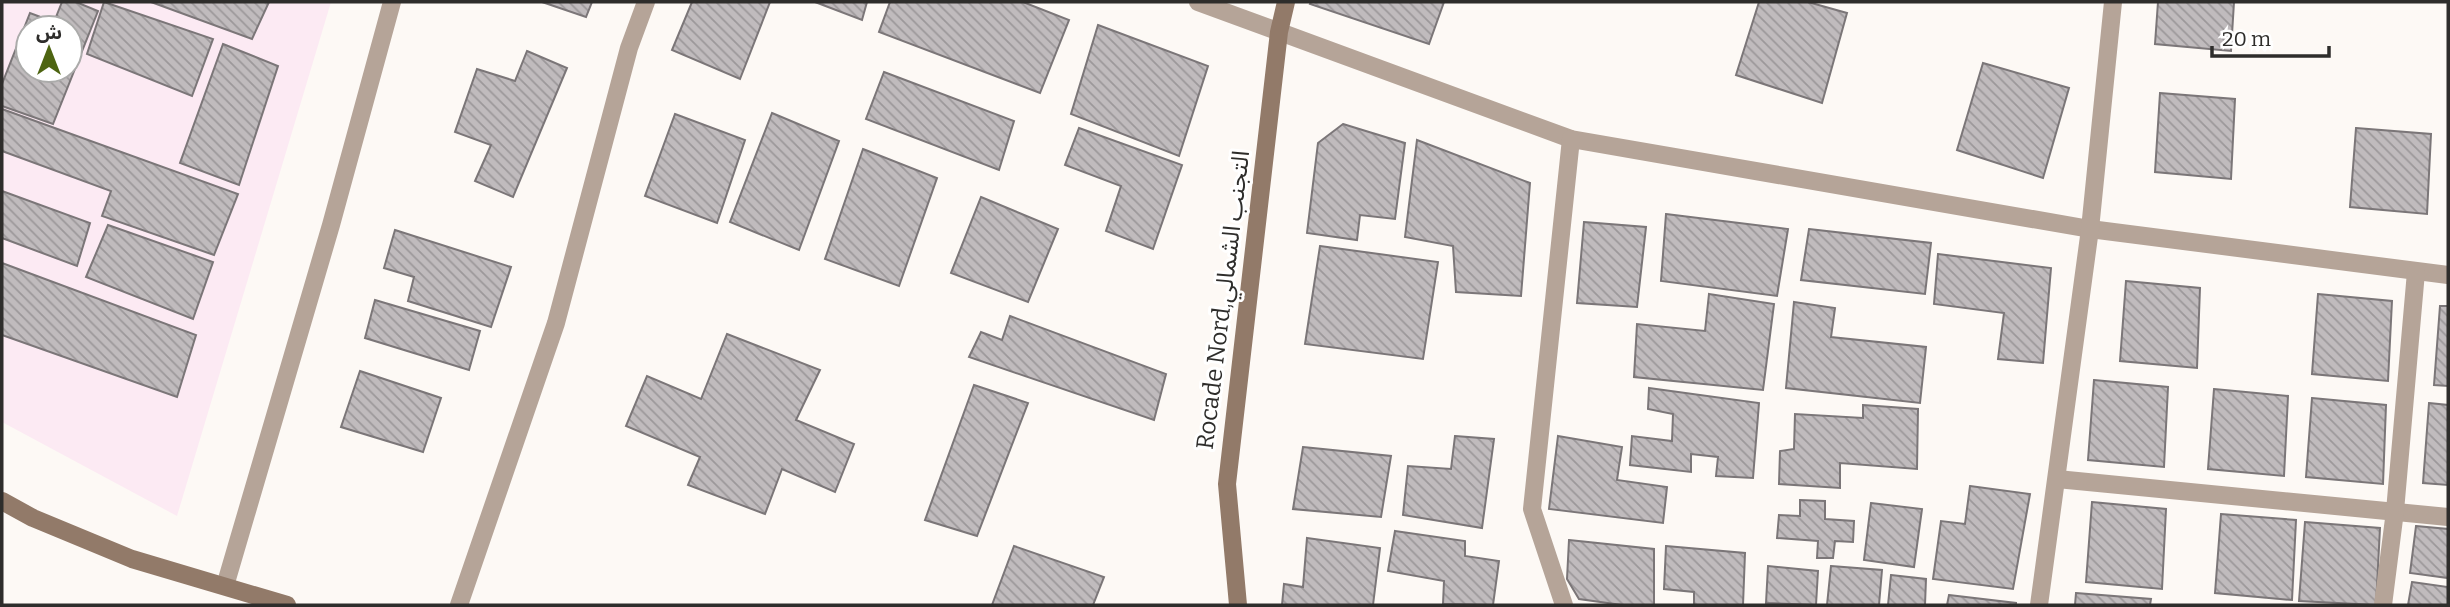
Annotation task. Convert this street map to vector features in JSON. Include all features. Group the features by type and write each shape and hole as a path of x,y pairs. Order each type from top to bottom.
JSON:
{"main road":[{"name":"Rocade Nord,التجنب الشمالي","path":"1238,605 1227,484 1279,32 1286,2"},
{"path":"2,501 33,518 132,559 287,605"}],"street":[{"path":"225,586 331,225 392,2"},
{"path":"459,605 556,323 629,48 646,2"},
{"path":"1198,2 1571,139 2090,229 2448,275"},
{"path":"2039,605 2090,229 2113,2"},
{"path":"1564,605 1532,509 1571,139"},
{"path":"2383,605 2395,511 2416,272"},
{"path":"2057,479 2448,517"}],"shaded area":[{"path":"2,2 331,2 177,516 2,422"}],"building":[{"path":"62,2 76,2 98,11 84,46 84,14 57,14"},
{"path":"104,2 213,39 192,96 87,54"},
{"path":"151,2 269,2 252,39"},
{"path":"542,2 592,2 586,17"},
{"path":"692,2 770,2 740,79 672,50"},
{"path":"815,2 867,2 862,20"},
{"path":"890,2 1023,2 1069,20 1040,93 879,32"},
{"path":"1444,2 1429,44 1310,4"},
{"path":"1759,2 1808,2 1847,13 1822,103 1736,75"},
{"path":"2158,2 2234,2 2231,51 2155,44"},
{"path":"1098,25 1208,66 1179,156 1071,114"},
{"path":"223,44 278,66 239,185 180,163"},
{"path":"527,51 567,68 513,197 475,181 491,145 455,132 477,69 515,81"},
{"path":"14,54 14,84 69,84 53,124 2,106 2,84"},
{"path":"1983,63 2069,88 2043,178 1957,150"},
{"path":"884,72 1014,121 999,170 866,119"},
{"path":"2160,93 2235,99 2231,179 2155,172"},
{"path":"2,109 238,194 214,255 102,216 111,191 2,151"},
{"path":"772,113 839,141 799,250 730,222"},
{"path":"675,114 745,140 717,223 645,196"},
{"path":"1343,124 1405,143 1395,219 1360,215 1357,240 1307,233 1318,143"},
{"path":"1079,128 1182,165 1153,249 1106,231 1121,186 1065,165"},
{"path":"2356,128 2431,134 2427,214 2350,207"},
{"path":"1417,140 1530,183 1521,296 1456,292 1453,246 1405,237"},
{"path":"863,149 937,178 899,286 825,259"},
{"path":"2,191 90,223 77,266 2,238"},
{"path":"981,197 1058,229 1028,302 951,273"},
{"path":"1666,214 1788,229 1777,296 1661,281"},
{"path":"1584,222 1646,227 1637,307 1577,303"},
{"path":"108,225 213,262 193,319 86,277"},
{"path":"1809,229 1931,243 1925,294 1801,280"},
{"path":"395,230 511,267 491,327 408,301 414,277 384,268"},
{"path":"1320,246 1438,262 1423,359 1305,344"},
{"path":"1938,254 2051,268 2043,363 1998,359 2004,313 1934,304"},
{"path":"2,263 196,335 177,397 2,335"},
{"path":"2126,281 2200,288 2197,368 2120,361"},
{"path":"1709,294 1774,304 1763,390 1634,377 1637,324 1705,331"},
{"path":"2318,294 2392,301 2388,381 2312,374"},
{"path":"375,300 480,331 469,370 365,338"},
{"path":"1794,302 1835,308 1831,337 1926,347 1920,403 1786,388"},
{"path":"2440,306 2448,306 2448,386 2434,385"},
{"path":"1010,316 1166,374 1154,420 969,357 981,332 1002,340"},
{"path":"727,334 820,370 796,420 854,444 835,492 782,469 765,514 688,485 700,457 626,426 647,376 701,399"},
{"path":"360,371 441,398 423,452 341,427"},
{"path":"2094,380 2168,387 2164,467 2088,460"},
{"path":"974,385 1028,403 977,536 925,520"},
{"path":"1649,388 1759,403 1753,478 1716,476 1718,457 1691,454 1691,472 1630,465 1632,436 1672,441 1673,414 1648,409"},
{"path":"2214,389 2288,396 2284,476 2208,469"},
{"path":"2312,398 2386,405 2383,484 2306,477"},
{"path":"2429,403 2448,405 2448,485 2423,483"},
{"path":"1863,405 1918,409 1917,469 1840,463 1840,488 1779,484 1780,451 1794,449 1795,414 1863,418"},
{"path":"1455,436 1494,439 1482,528 1403,515 1408,466 1451,469"},
{"path":"1558,436 1622,447 1617,480 1667,487 1663,523 1549,509"},
{"path":"1303,447 1391,456 1381,517 1293,509"},
{"path":"1970,486 2030,494 2013,589 1933,579 1941,521 1965,524"},
{"path":"1800,500 1825,501 1825,519 1854,521 1853,542 1835,541 1833,558 1817,558 1818,541 1777,538 1779,515 1800,516"},
{"path":"2092,502 2166,509 2162,589 2086,582"},
{"path":"1871,503 1922,509 1914,567 1864,560"},
{"path":"2221,514 2296,520 2292,600 2215,593"},
{"path":"2305,522 2380,528 2376,605 2299,601"},
{"path":"2416,526 2448,529 2448,578 2410,573"},
{"path":"1395,531 1465,541 1465,556 1499,561 1493,605 1443,604 1444,581 1388,571"},
{"path":"1307,538 1380,548 1373,605 1282,605 1284,584 1303,587"},
{"path":"1569,540 1654,549 1654,605 1622,605 1579,599 1567,579"},
{"path":"1014,546 1104,577 1093,605 992,605"},
{"path":"1666,546 1745,553 1743,605 1694,605 1694,592 1664,589"},
{"path":"1768,566 1818,571 1816,605 1766,603"},
{"path":"1831,566 1882,570 1879,605 1827,605"},
{"path":"1891,575 1926,579 1925,605 1888,605"},
{"path":"2412,582 2448,587 2448,605 2408,605"},
{"path":"2076,593 2151,599 2150,605 2075,605"},
{"path":"1949,595 2016,603 2016,605 1947,605"}]}
